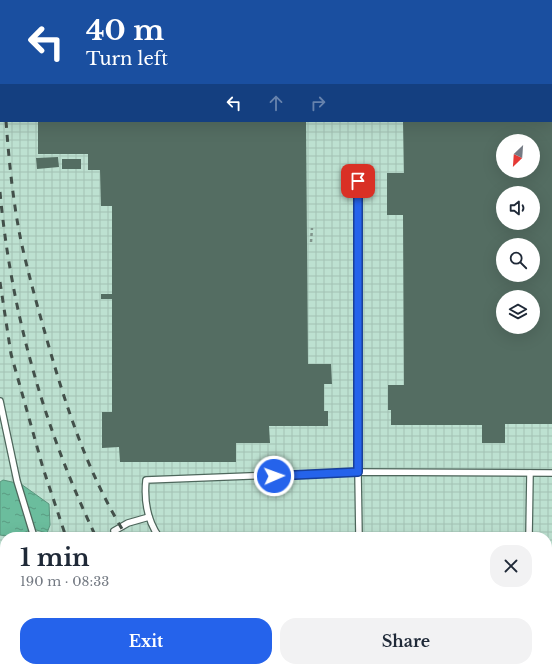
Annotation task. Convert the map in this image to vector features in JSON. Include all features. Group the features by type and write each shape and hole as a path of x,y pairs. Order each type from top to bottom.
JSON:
{"lane":[{"path":"358,181 358,472 360,532"},
{"path":"0,402 17,481 32,532"},
{"path":"154,532 144,496 146,480 358,472 552,473"},
{"path":"529,532 530,473"},
{"path":"114,531 128,523 149,517"}],"path":[{"path":"311,242 312,228"}],"shaded area":[{"path":"0,122 552,122 552,532 0,532"}],"water":[{"path":"3,480 21,484 49,504 50,525 47,532 33,529 26,532 0,532 0,482"}],"building":[{"path":"38,122 306,122 308,364 331,364 332,384 324,384 324,411 328,411 328,426 269,426 270,443 236,443 236,462 120,462 119,447 102,448 102,412 112,412 112,299 101,299 101,294 112,294 112,206 101,206 100,170 88,170 88,154 38,154"},
{"path":"403,122 552,122 552,424 505,424 505,443 482,443 482,425 391,425 391,410 388,410 388,385 404,385 403,215 387,215 387,173 404,173"},
{"path":"58,157 59,167 37,169 36,158"},
{"path":"62,159 81,159 81,169 62,169"}],"railway":[{"path":"6,122 8,151 18,226 49,347 81,445 102,492 124,532"},
{"path":"0,192 12,281 21,325 33,369 61,454 77,496 94,532"},
{"path":"0,282 11,354 43,468 64,532"}],"route":[{"path":"274,476 358,472 358,181"}]}
